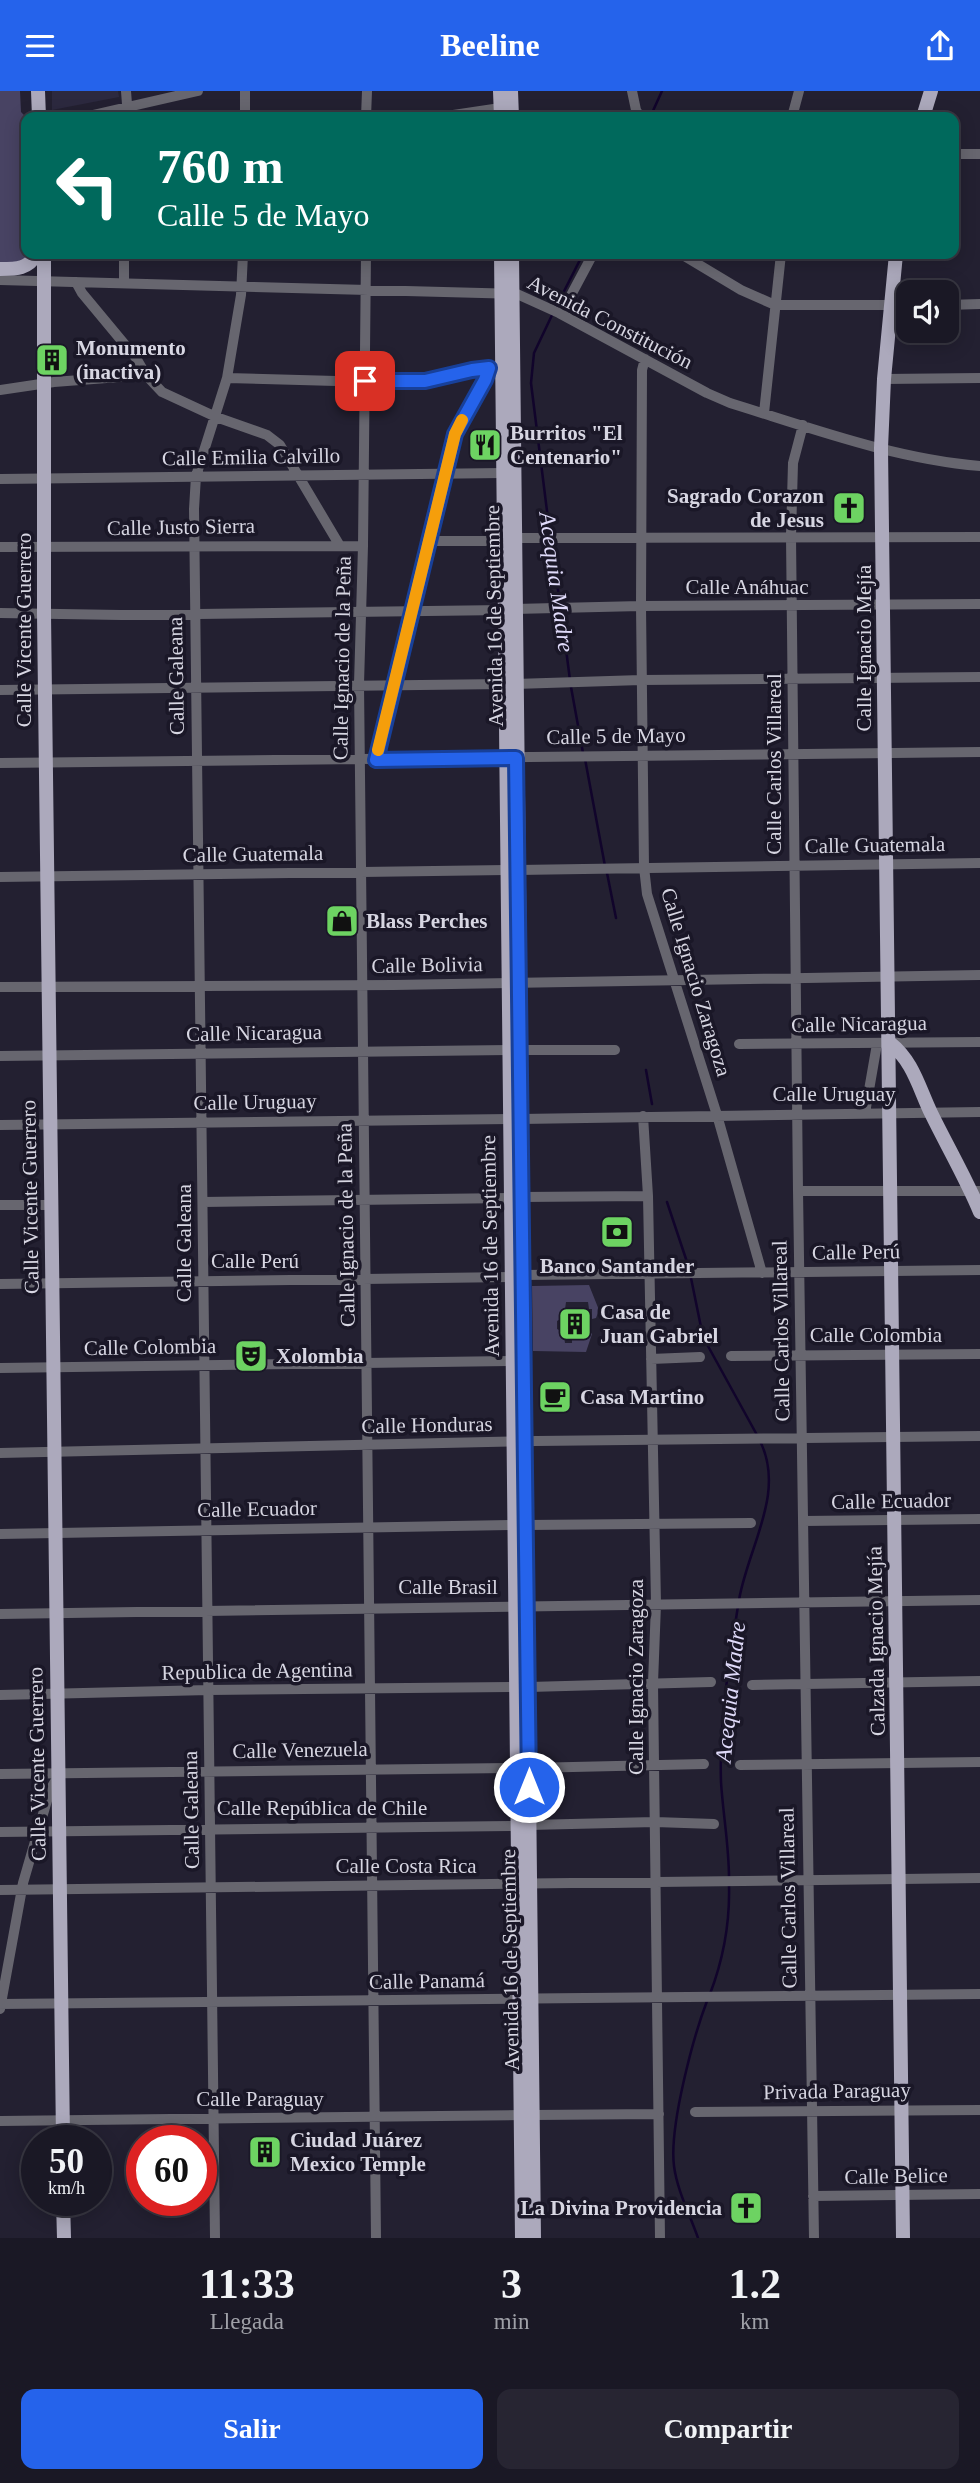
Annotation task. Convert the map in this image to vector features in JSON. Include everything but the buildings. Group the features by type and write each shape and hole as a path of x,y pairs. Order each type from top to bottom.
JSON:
{"main road":[{"path":"38,91 39,112"},
{"path":"500,91 506,112"},
{"path":"506,112 511,91"},
{"path":"925,112 931,91"},
{"path":"0,269 21,268 33,259"},
{"name":"Calle Vicente Guerrero","path":"44,259 44,614 63,2125"},
{"name":"Avenida 16 de Septiembre","path":"501,259 506,293 525,1999 527,2115 534,2238"},
{"name":"Avenida 16 de Septiembre","path":"508,539 496,368 511,259"},
{"name":"Calle Ignacio Mejía","path":"883,1043 886,864 881,448 884,379 895,259"},
{"path":"883,1043 901,1052 910,1065 930,1112 976,1191 980,1212"},
{"name":"Calzada Ignacio Mejía","path":"883,1043 889,1113 893,1271 903,2238"},
{"name":"Avenida 16 de Septiembre","path":"517,1276 512,1361 519,1442"},
{"name":"Avenida 16 de Septiembre","path":"522,2238 527,2115"},
{"path":"63,2216 64,2238"}],"street":[{"path":"126,91 128,112 198,91"},
{"path":"245,91 245,112"},
{"path":"366,112 367,91"},
{"path":"632,91 637,112"},
{"path":"793,112 799,91"},
{"path":"959,154 980,154"},
{"path":"124,259 124,283"},
{"name":"Calle Galeana","path":"215,2238 194,545 196,476 227,378 243,259"},
{"name":"Calle Ignacio de la Peña","path":"366,259 359,760 370,1527 376,2238"},
{"path":"560,314 590,259"},
{"path":"689,259 741,290 775,305 896,305"},
{"path":"764,413 780,259"},
{"name":"Avenida Constitución","path":"0,280 506,293 544,306 707,393 881,448 933,460 980,466"},
{"path":"76,282 82,293 136,358 146,375 162,392 216,417 274,439 286,452 340,545"},
{"path":"959,305 980,305"},
{"name":"Calle Ignacio Zaragoza","path":"645,359 642,370 640,606 643,867 652,916 717,1115 762,1273"},
{"path":"227,378 425,381 472,370 496,368"},
{"path":"376,760 455,434 485,380 496,368"},
{"path":"0,390 146,375"},
{"path":"884,379 980,378"},
{"name":"Calle Carlos Villareal","path":"803,425 793,463 793,753 814,2238"},
{"name":"Calle Emilia Calvillo","path":"0,479 503,473"},
{"path":"430,541 557,537 980,537"},
{"name":"Calle Justo Sierra","path":"0,547 363,546"},
{"name":"Calle Anáhuac","path":"0,613 194,615 640,606 980,604"},
{"path":"0,690 980,677"},
{"name":"Calle 5 de Mayo","path":"0,763 980,752"},
{"name":"Calle Guatemala","path":"0,877 980,863"},
{"name":"Calle Bolivia","path":"0,987 363,985 980,975"},
{"name":"Calle Nicaragua","path":"739,1044 980,1042"},
{"path":"865,1113 883,1043"},
{"name":"Calle Nicaragua","path":"0,1056 615,1050"},
{"name":"Calle Uruguay","path":"0,1125 980,1112"},
{"name":"Calle Ignacio Zaragoza","path":"651,1116 648,1196 656,1604 653,1683 660,2238"},
{"path":"798,1191 976,1191"},
{"path":"203,1202 648,1196"},
{"path":"0,1205 51,1205"},
{"name":"Calle Perú","path":"0,1285 980,1270"},
{"name":"Calle Colombia","path":"731,1356 980,1354"},
{"path":"651,1359 700,1357"},
{"name":"Calle Colombia","path":"0,1369 512,1361"},
{"name":"Calle Honduras","path":"0,1453 980,1436"},
{"name":"Calle Ecuador","path":"803,1521 980,1519"},
{"name":"Calle Ecuador","path":"0,1534 751,1523"},
{"name":"Calle Brasil","path":"0,1614 980,1600"},
{"path":"752,1685 980,1681"},
{"name":"Republica de Agentina","path":"0,1695 711,1682"},
{"path":"740,1765 980,1762"},
{"name":"Calle Venezuela","path":"0,1774 704,1764"},
{"path":"0,2006 22,1890 50,1790 57,1775"},
{"name":"Calle República de Chile","path":"0,1832 655,1822 714,1824"},
{"name":"Calle Costa Rica","path":"0,1890 980,1878"},
{"name":"Calle Panamá","path":"0,2006 61,2003 980,1994"},
{"name":"Privada Paraguay","path":"695,2112 980,2109"},
{"name":"Calle Paraguay","path":"0,2121 659,2114"},
{"name":"Calle Belice","path":"813,2196 980,2194"}],"shaded area":[{"path":"0,91 20,91 21,259 26,259 24,262 0,265"},
{"path":"52,91 118,91 119,97 52,110"},
{"path":"589,1285 599,1310 596,1318 592,1319 592,1309 589,1309 588,1302 566,1302 564,1317 557,1321 557,1329 560,1336 564,1336 565,1343 572,1343 572,1335 588,1335 588,1329 592,1334 586,1352 533,1351 532,1286"}],"waterway":[{"path":"652,112 662,91"},
{"name":"Acequia Madre","path":"556,307 580,259"},
{"name":"Acequia Madre","path":"550,535 531,383 534,353 553,313"},
{"name":"Acequia Madre","path":"551,541 560,604"},
{"name":"Acequia Madre","path":"561,611 570,680"},
{"name":"Acequia Madre","path":"571,687 583,753"},
{"name":"Acequia Madre","path":"585,759 605,866"},
{"name":"Acequia Madre","path":"607,873 616,918"},
{"name":"Acequia Madre","path":"646,1070 652,1104"},
{"name":"Acequia Madre","path":"667,1202 689,1268"},
{"name":"Acequia Madre","path":"691,1278 703,1337 757,1435"},
{"name":"Acequia Madre","path":"739,1600 767,1500 767,1461 760,1441"},
{"name":"Acequia Madre","path":"729,1878 721,1760 725,1693 738,1606"},
{"name":"Acequia Madre","path":"710,1994 725,1941 729,1885"},
{"name":"Acequia Madre","path":"698,2238 678,2184 673,2149 683,2083 707,2001"}],"slow traffic":[{"path":"378,750 455,434 462,420"}],"place":[{"name":"Monumento (inactiva)","path":"52,360"},
{"name":"Burritos \"El Centenario\"","path":"485,445"},
{"name":"Sagrado Corazon de Jesus","path":"849,508"},
{"name":"Blass Perches","path":"342,921"},
{"name":"Banco Santander","path":"617,1232"},
{"name":"Casa de Juan Gabriel","path":"575,1324"},
{"name":"Xolombia","path":"251,1356"},
{"name":"Casa Martino","path":"555,1397"},
{"name":"Ciudad Juárez Mexico Temple","path":"265,2152"},
{"name":"La Divina Providencia","path":"746,2208"}],"route":[{"path":"365,381 409,383 489,368 455,434 376,760 516,758 529,1787"}]}
